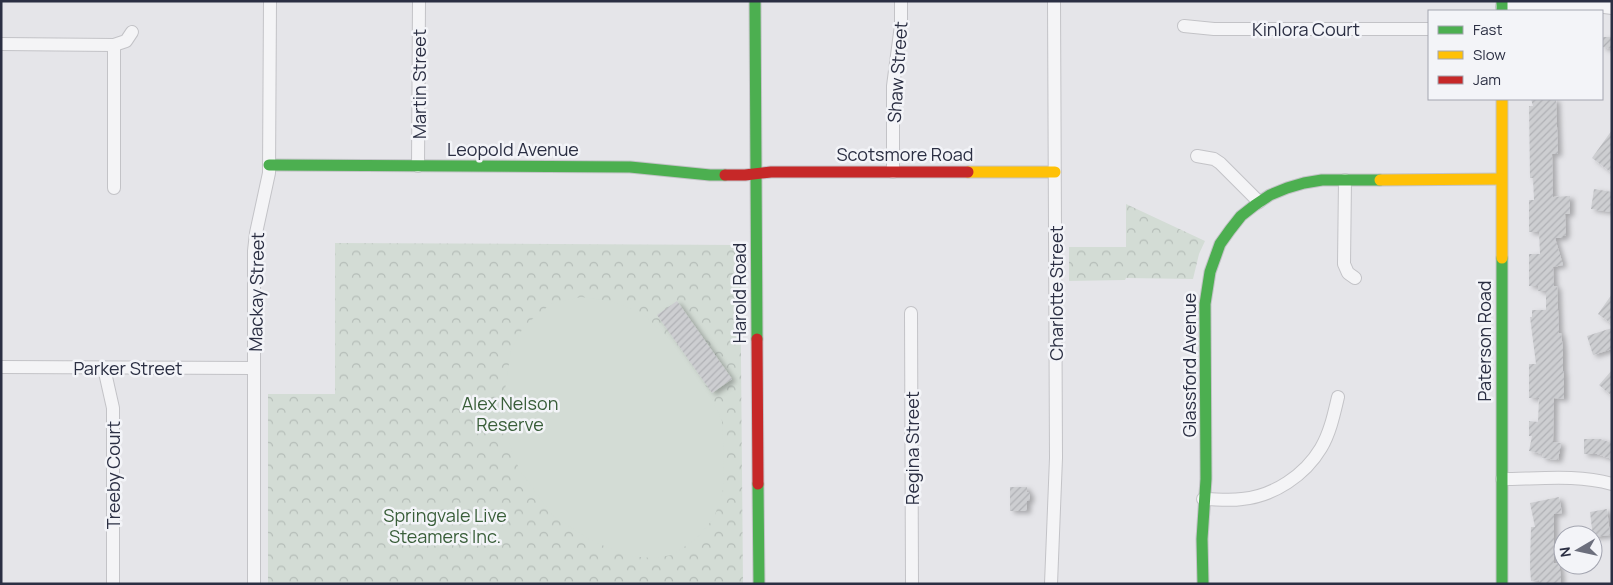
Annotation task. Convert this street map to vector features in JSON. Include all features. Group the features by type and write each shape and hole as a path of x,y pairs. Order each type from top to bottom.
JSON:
{"street":[{"name":"Mackay Street","path":"254,584 255,238 268,181 270,1"},
{"name":"Martin Street","path":"418,166 419,1"},
{"name":"Harold Road","path":"755,1 759,584"},
{"name":"Shaw Street","path":"893,172 893,86 901,25 901,1"},
{"name":"Charlotte Street","path":"1051,584 1056,458 1054,1"},
{"path":"1502,6 1589,6 1612,8"},
{"name":"Kinlora Court","path":"1184,26 1214,29 1428,29"},
{"path":"1,44 114,45 126,41 132,32"},
{"path":"114,45 114,188"},
{"name":"Paterson Road","path":"1502,100 1502,584"},
{"path":"1197,156 1214,159 1220,163 1259,202"},
{"name":"Leopold Avenue","path":"269,165 630,167 710,175 756,174"},
{"name":"Scotsmore Road","path":"756,174 771,172 1055,172"},
{"name":"Glassford Avenue","path":"1203,584 1202,539 1206,470 1205,304 1208,277 1222,240 1236,222 1259,202 1282,189 1302,183 1322,180 1501,179"},
{"path":"1345,180 1344,264 1348,273 1355,278"},
{"name":"Regina Street","path":"911,313 912,584"},
{"name":"Parker Street","path":"1,367 254,368"},
{"name":"Treeby Court","path":"104,368 113,408 113,584"},
{"path":"1204,499 1229,500 1255,497 1267,493 1291,480 1311,461 1321,448 1328,433 1338,397"},
{"path":"1502,479 1578,478 1612,484"}],"green space":[{"path":"1126,204 1205,241 1199,254 1193,279 1126,278 1125,280 1069,281 1069,247 1126,247"},
{"name":"Alex Nelson Reserve","path":"335,243 740,245 743,584 268,584 268,394 335,394"},
{"path":"581,297 611,301 642,313 680,349 707,388 722,421 723,490 714,518 696,539 672,555 652,558 628,556 590,540 552,515 521,472 513,456 506,430 505,390 511,350 524,326 551,304"}],"building":[{"path":"1603,37 1612,37 1612,49 1603,47"},
{"path":"1531,100 1556,100 1558,154 1552,154 1553,197 1570,196 1570,214 1565,214 1566,235 1563,238 1555,238 1563,265 1553,267 1554,286 1557,286 1559,333 1561,333 1564,372 1564,399 1554,398 1553,442 1561,443 1558,460 1542,458 1543,454 1529,451 1532,436 1529,436 1529,421 1538,422 1539,398 1529,398 1529,364 1536,364 1530,317 1532,317 1532,310 1546,310 1546,291 1538,291 1538,286 1529,286 1529,254 1540,254 1539,232 1529,232 1529,200 1534,200 1533,178 1530,178 1529,106 1533,106"},
{"path":"1612,130 1612,173 1592,158"},
{"path":"1594,189 1612,192 1612,212 1591,209"},
{"path":"1612,294 1612,324 1598,314"},
{"path":"677,301 732,379 712,393 657,315"},
{"path":"1612,328 1612,349 1593,355 1587,336"},
{"path":"1612,370 1612,396 1599,385"},
{"path":"1584,439 1600,439 1612,443 1612,459 1597,454 1584,454"},
{"path":"1010,487 1027,487 1027,492 1030,492 1030,501 1027,501 1027,511 1010,511"},
{"path":"1559,497 1562,513 1554,514 1553,575 1561,575 1560,584 1539,584 1539,580 1531,581 1531,527 1535,527 1530,503"},
{"path":"1607,509 1610,535 1603,536 1603,525 1592,525 1590,512"}],"traffic: fast":[{"path":"755,1 757,339"},
{"path":"1502,1 1502,10"},
{"path":"269,165 630,167 725,175"},
{"path":"1203,584 1202,539 1206,479 1205,304 1210,272 1220,244 1241,216 1270,195 1287,188 1322,180 1380,180"},
{"path":"1502,258 1502,584"},
{"path":"758,484 759,584"}],"traffic: slow":[{"path":"1502,100 1502,258"},
{"path":"968,172 1055,172"},
{"path":"1380,180 1501,179"}],"traffic: jam":[{"path":"725,175 771,172 968,172"},
{"path":"757,339 758,484"}],"park label":[{"name":"Springvale Live Steamers Inc.","path":"445,525"}]}
